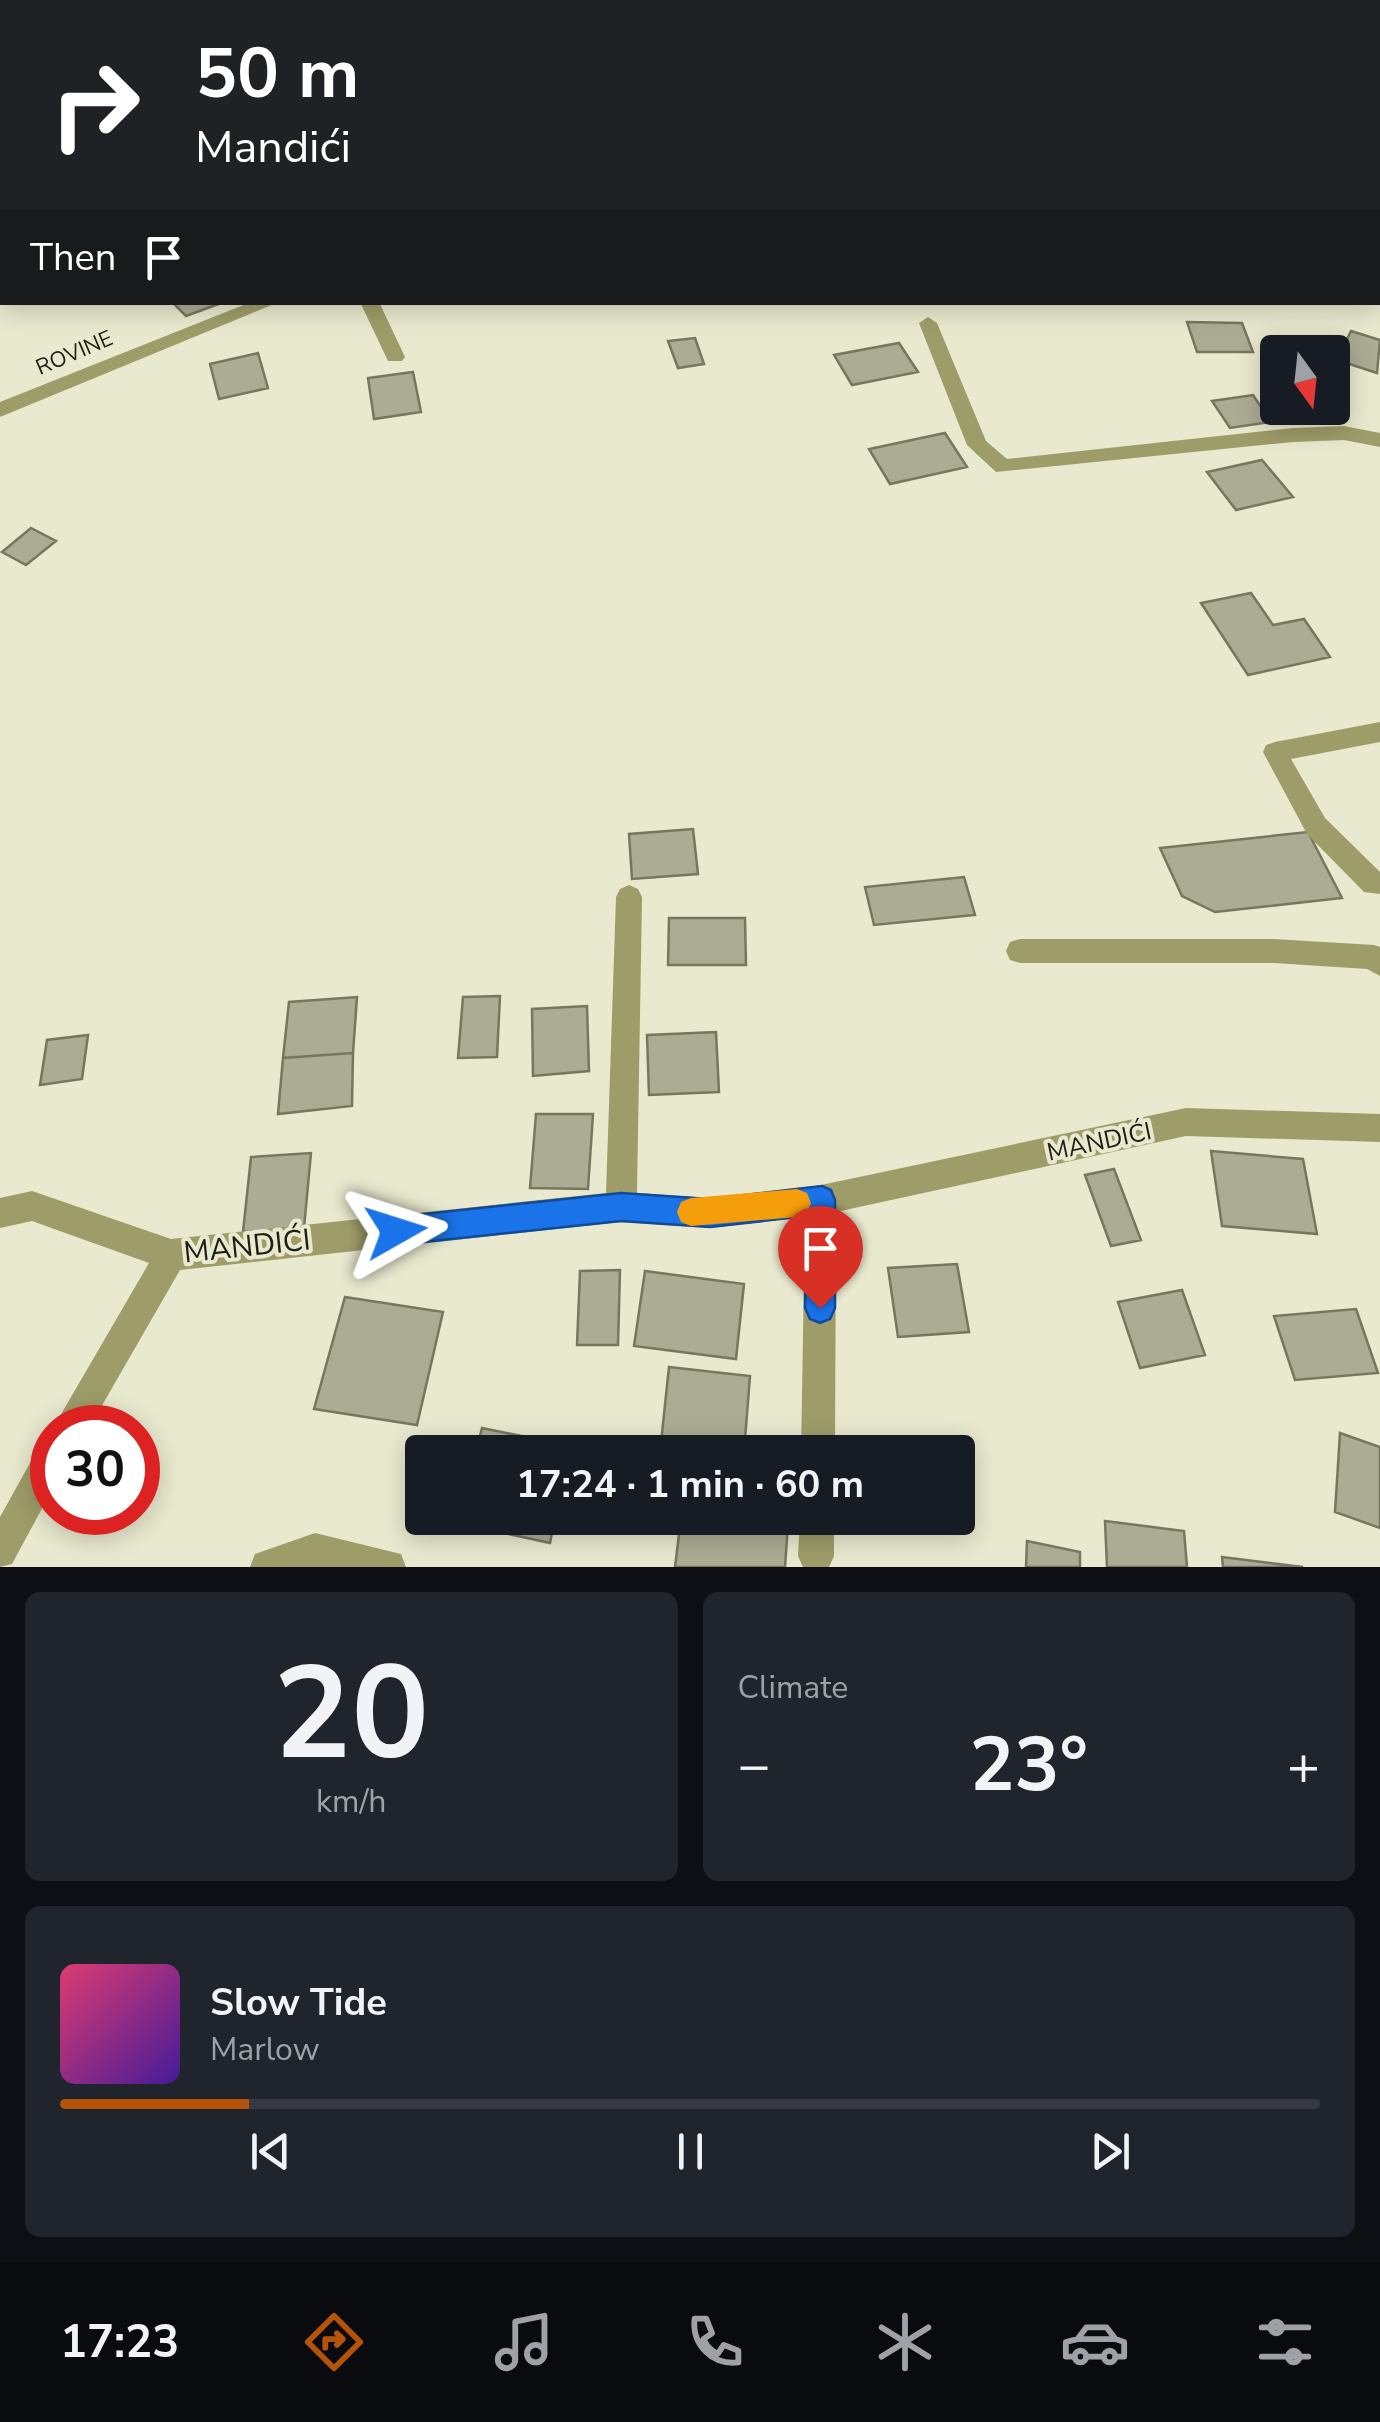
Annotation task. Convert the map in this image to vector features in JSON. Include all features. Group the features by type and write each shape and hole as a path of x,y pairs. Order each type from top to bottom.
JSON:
{"street":[{"name":"ROVINE","path":"4,404 262,305"},
{"path":"370,305 395,357"},
{"path":"928,323 978,445 1003,466 1294,435 1344,433 1380,440"},
{"path":"1380,732 1276,752 1316,826 1373,884 1380,883"},
{"path":"621,1207 629,897"},
{"path":"1020,951 1274,950 1374,957 1380,964"},
{"name":"MANDIĆI","path":"0,1214 32,1206 171,1255 621,1207 710,1213 822,1200 1186,1122 1380,1128"},
{"path":"818,1435 822,1200"},
{"path":"83,1405 171,1255"},
{"path":"0,1552 30,1497"},
{"path":"816,1556 817,1535"},
{"path":"268,1567 316,1551 388,1567"}],"building":[{"path":"175,305 216,305 186,316"},
{"path":"1187,322 1242,323 1253,352 1197,352"},
{"path":"1351,331 1380,340 1377,373 1350,364"},
{"path":"695,338 704,364 678,368 668,341"},
{"path":"899,343 918,372 852,385 834,355"},
{"path":"258,353 268,388 219,399 210,364"},
{"path":"413,372 421,412 374,419 368,378"},
{"path":"1253,395 1260,406 1260,424 1230,428 1212,401"},
{"path":"945,433 967,467 890,484 869,449"},
{"path":"1262,460 1293,497 1236,510 1207,472"},
{"path":"31,528 56,541 26,565 2,552"},
{"path":"1251,593 1273,625 1304,619 1330,657 1248,675 1201,603"},
{"path":"693,829 698,874 632,879 629,834"},
{"path":"1308,832 1342,898 1215,912 1182,896 1160,848"},
{"path":"964,877 975,915 874,925 865,887"},
{"path":"669,918 745,918 746,965 668,965"},
{"path":"500,996 497,1057 458,1058 463,997"},
{"path":"357,997 353,1053 283,1058 289,1002"},
{"path":"587,1006 589,1071 533,1076 532,1009"},
{"path":"716,1032 719,1092 649,1095 647,1035"},
{"path":"88,1035 82,1079 40,1085 47,1040"},
{"path":"353,1053 352,1106 278,1114 283,1058"},
{"path":"536,1114 593,1114 588,1189 530,1188"},
{"path":"1211,1151 1303,1159 1317,1234 1222,1226"},
{"path":"311,1153 304,1228 243,1232 251,1157"},
{"path":"1114,1169 1141,1240 1111,1246 1085,1175"},
{"path":"957,1264 969,1332 898,1337 888,1268"},
{"path":"620,1270 618,1345 577,1345 580,1271"},
{"path":"645,1271 744,1284 736,1359 634,1346"},
{"path":"1182,1290 1205,1355 1140,1368 1118,1302"},
{"path":"345,1297 443,1312 417,1425 314,1409"},
{"path":"1356,1309 1378,1373 1295,1380 1274,1316"},
{"path":"669,1367 750,1376 745,1435 662,1435"},
{"path":"482,1428 517,1435 480,1435"},
{"path":"1340,1433 1380,1447 1380,1528 1335,1512"},
{"path":"1105,1521 1184,1531 1187,1567 1107,1567"},
{"path":"513,1535 552,1535 550,1543"},
{"path":"679,1535 787,1535 785,1567 675,1567"},
{"path":"1027,1541 1080,1552 1080,1567 1026,1567"},
{"path":"1222,1557 1303,1567 1223,1567"}],"slow traffic":[{"path":"691,1212 797,1203"}],"route":[{"path":"396,1231 621,1207 710,1213 822,1200 820,1308"}]}
